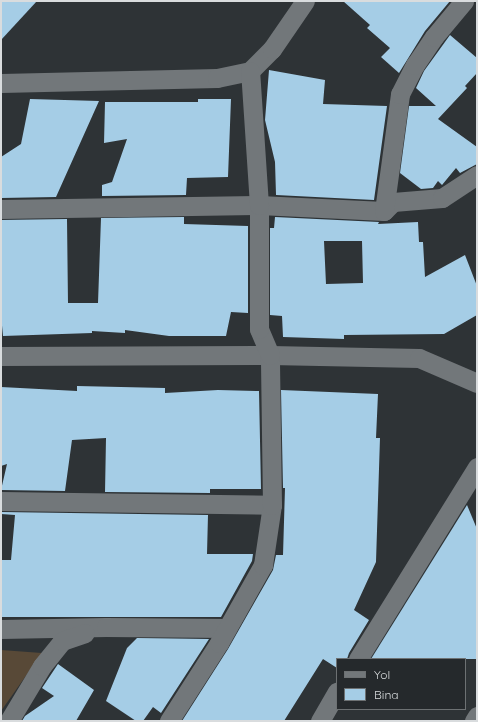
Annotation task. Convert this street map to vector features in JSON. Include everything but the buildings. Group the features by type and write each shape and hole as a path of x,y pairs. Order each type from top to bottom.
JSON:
{"street":[{"path":"1,83 217,78 250,71 272,49 305,1"},
{"path":"384,211 400,94 415,65 434,37 464,1"},
{"path":"169,721 227,628 263,565 272,505 270,355 259,329 259,205 250,71"},
{"path":"1,209 259,205 384,211 393,202 442,198 477,175"},
{"path":"1,356 270,355 419,358 477,383"},
{"path":"359,658 477,467"},
{"path":"1,501 272,505"},
{"path":"1,629 106,627 227,628"},
{"path":"9,721 42,666 62,641 106,627"},
{"path":"320,721 336,694"},
{"path":"474,721 477,716"}],"shaded area":[{"path":"1,650 42,653 1,711"}]}
